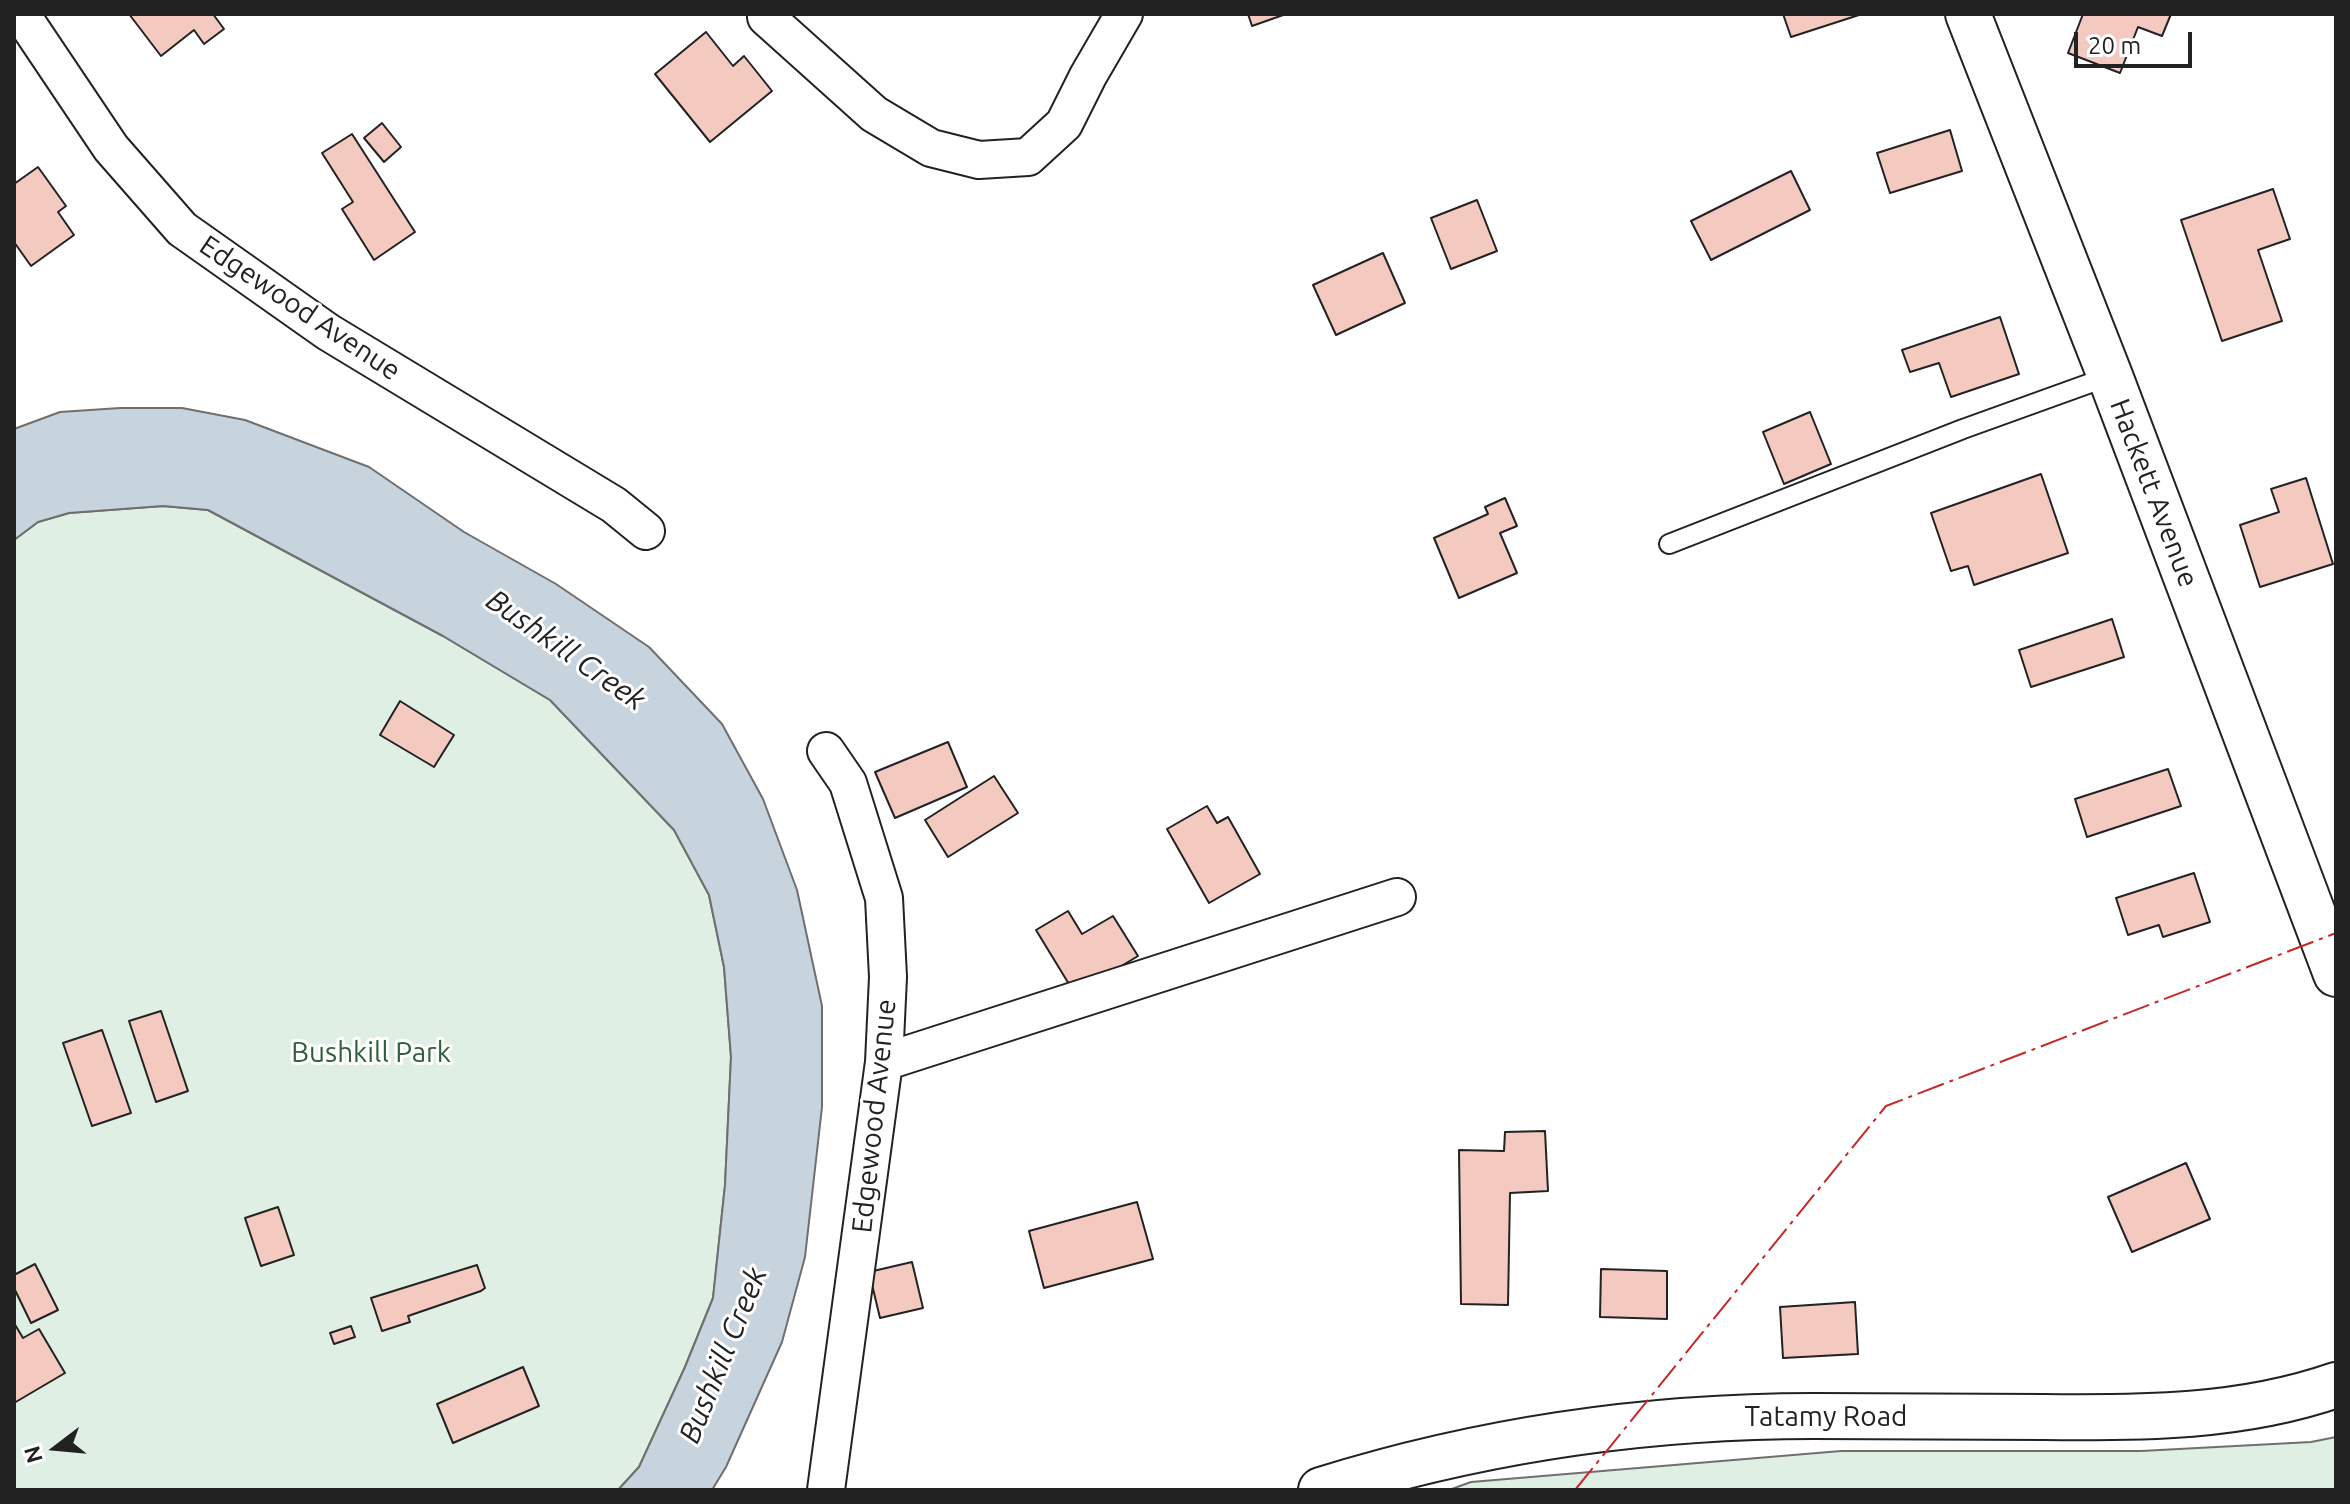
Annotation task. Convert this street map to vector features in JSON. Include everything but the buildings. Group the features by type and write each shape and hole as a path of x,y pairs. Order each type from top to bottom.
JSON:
{"main road":[{"name":"Hackett Avenue","path":"1968,14 2110,376 2336,974"},
{"name":"Tatamy Road","path":"1321,1490 1459,1453 1588,1429 1748,1417 2121,1417 2191,1414 2253,1407 2336,1385"}],"street":[{"name":"Edgewood Avenue","path":"21,14 111,148 182,229 328,332 614,505 646,531"},
{"path":"766,17 874,114 931,148 979,160 1028,157 1064,124 1124,14"},
{"name":"Edgewood Avenue","path":"826,751 848,783 884,898 888,977 884,1062 826,1490"},
{"path":"884,1062 1397,897"}],"lane":[{"path":"1669,544 1935,440 2110,376"}],"green space":[{"name":"Bushkill Park","path":"163,506 208,510 443,636 550,700 674,830 709,895 724,967 731,1057 725,1185 713,1298 639,1467 618,1490 14,1490 14,540 38,522 69,513"},
{"path":"2336,1437 2336,1490 1449,1490 1471,1482 1841,1451 2141,1451 2311,1442"}],"water":[{"name":"Bushkill Creek","path":"182,408 245,420 369,467 464,532 556,584 649,647 722,724 763,799 797,890 822,1006 822,1107 805,1257 782,1342 726,1467 712,1490 618,1490 639,1467 713,1298 725,1185 731,1057 724,967 709,895 674,830 550,700 443,636 208,510 163,506 69,513 38,522 14,540 14,429 60,412"}],"power":[{"path":"1575,1490 1886,1106 2336,933"}]}
